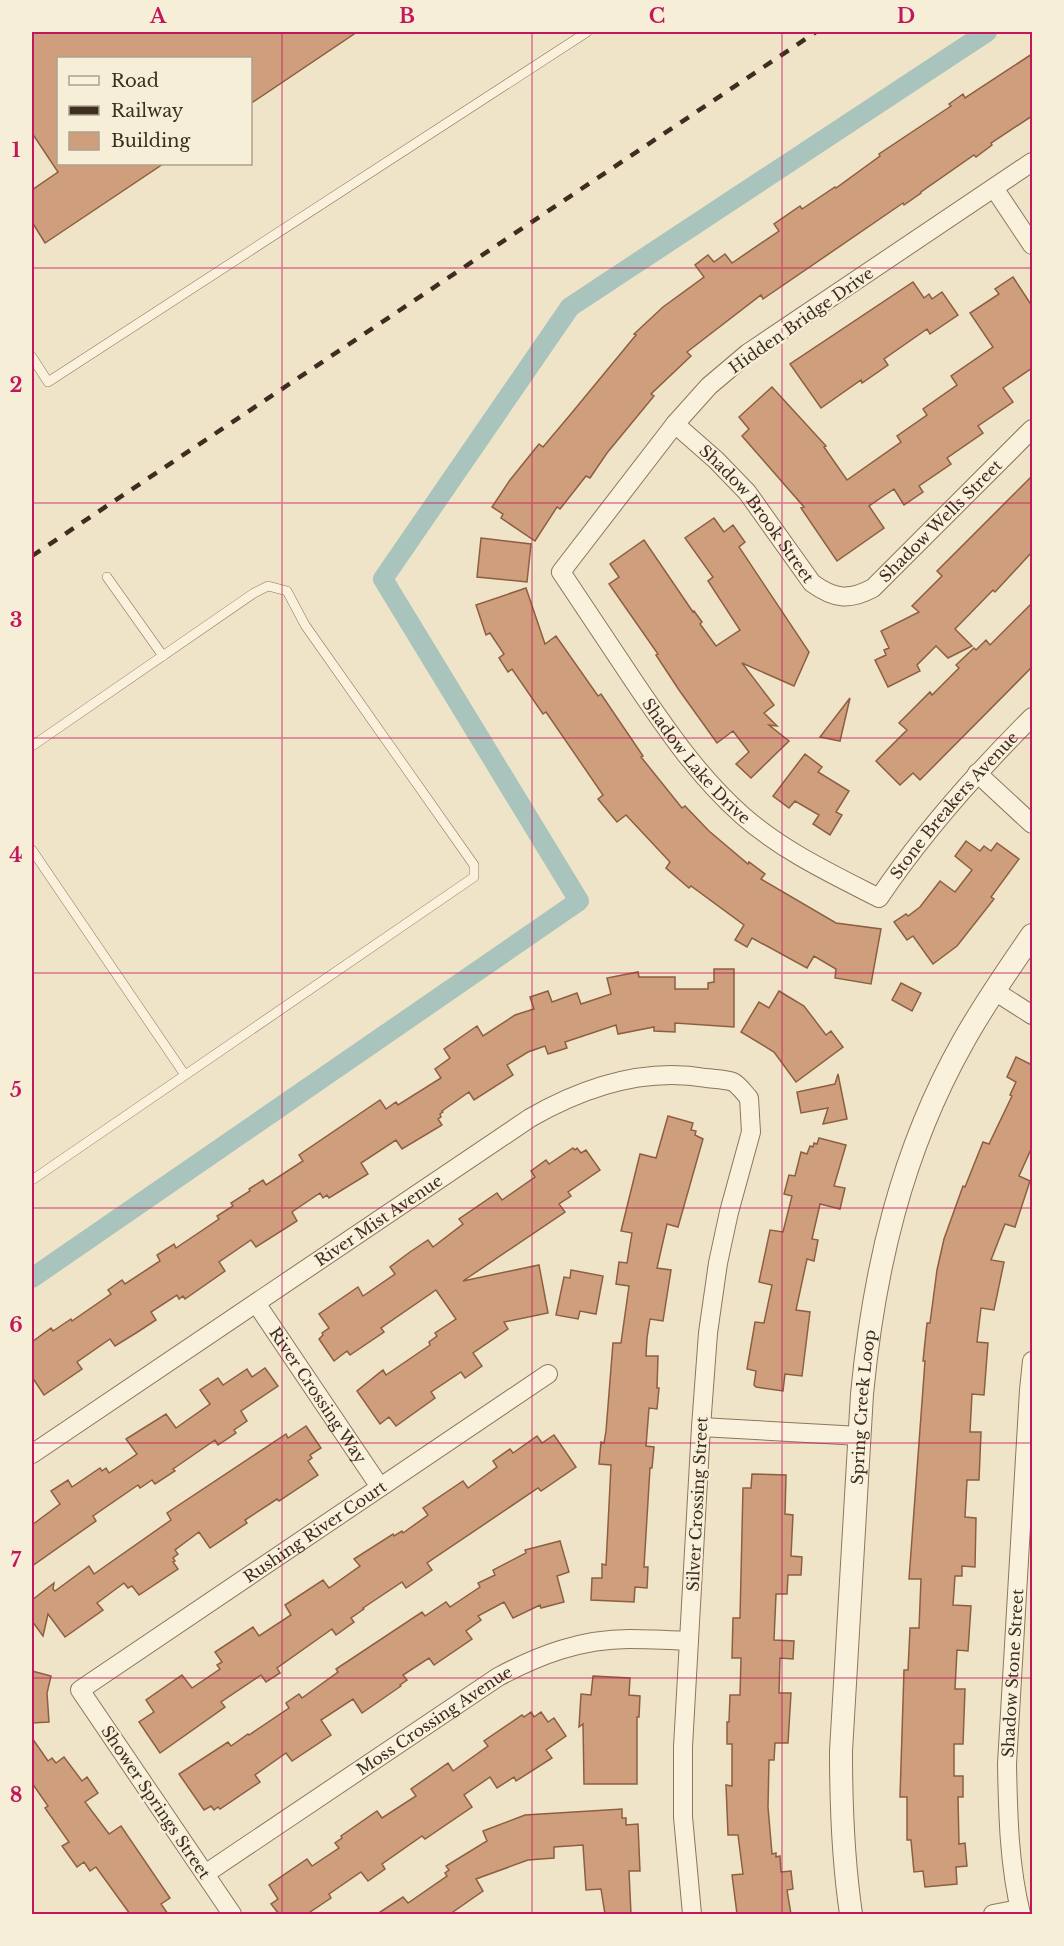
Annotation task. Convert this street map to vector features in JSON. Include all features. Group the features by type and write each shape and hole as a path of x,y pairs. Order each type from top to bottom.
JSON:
{"street":[{"name":"Hidden Bridge Drive","path":"561,572 675,424 709,387 748,353 1032,162"},
{"path":"994,188 1032,245"},
{"name":"Shadow Brook Street","path":"675,424 716,460 747,492 812,583 824,592 842,597"},
{"name":"Shadow Wells Street","path":"842,597 860,595 873,588 1032,429"},
{"name":"Shadow Lake Drive","path":"561,572 678,747 706,780 744,816 779,843 879,898"},
{"name":"Stone Breakers Avenue","path":"879,898 940,815 1032,717"},
{"path":"977,773 1032,824"},
{"name":"Spring Creek Loop","path":"852,1914 844,1854 841,1795 842,1750 860,1436 868,1335 877,1278 908,1164 936,1096 962,1043 993,990 1032,935"},
{"path":"993,990 1032,1015"},
{"name":"River Mist Avenue","path":"32,1454 530,1118 561,1100 594,1087 628,1078 663,1075 694,1076 733,1082 749,1098"},
{"name":"Silver Crossing Street","path":"692,1914 683,1817 683,1747 701,1427 710,1321 718,1263 751,1132 749,1098"},
{"name":"River Crossing Way","path":"256,1303 380,1487"},
{"name":"Shadow Stone Street","path":"1020,1912 1008,1824 1007,1764 1025,1568 1032,1361"},
{"name":"Rushing River Court","path":"80,1690 548,1374"},
{"path":"701,1427 860,1436"},
{"name":"Moss Crossing Avenue","path":"205,1874 498,1677 529,1660 592,1642 627,1639 689,1641"},
{"name":"Shower Springs Street","path":"80,1690 232,1914"},
{"path":"993,1914 1020,1912"}],"lane":[{"path":"32,357 48,382 587,32"},
{"path":"107,577 163,656"},
{"path":"32,746 261,590 268,586 287,591 305,625 474,865 475,870 474,877 32,1180"},
{"path":"32,850 185,1075"}],"building":[{"path":"32,32 357,32 252,103 252,57 57,57 57,165 162,165 45,243 32,222 32,190 58,172 32,133"},
{"path":"1032,54 1032,116 991,143 992,145 976,157 974,155 904,205 903,203 763,299 761,295 687,352 691,356 651,394 654,396 607,453 590,478 586,476 560,509 557,507 535,541 501,518 503,514 492,507 510,480 539,444 543,447 636,335 634,334 663,307 704,277 695,265 708,255 714,262 725,254 732,263 779,231 774,224 800,206 802,209 836,188 880,156 879,154 951,106 949,104 963,94 965,98"},
{"path":"1013,277 1032,306 1032,368 1003,388 1013,402 978,426 983,433 947,458 951,464 919,486 923,492 904,505 894,489 869,506 884,528 837,561 801,508 804,507 742,436 749,429 739,417 772,387 826,446 824,447 847,480 901,442 897,436 927,415 923,409 957,385 951,376 993,347 970,313 999,294 995,289"},
{"path":"913,282 924,298 929,294 932,299 942,292 958,315 930,334 927,329 884,359 888,365 862,383 861,380 821,408 790,364"},
{"path":"1032,476 1032,552 995,592 993,590 955,629 972,646 948,658 936,646 917,665 920,671 888,687 875,660 886,655 884,650 889,648 881,631 919,612 912,606 942,576 937,571"},
{"path":"714,518 724,532 733,525 745,542 739,547 809,652 794,686 742,663 774,705 764,713 777,726 769,725 789,741 751,778 736,764 749,752 733,731 717,743 609,584 619,577 610,564 644,540 702,622 700,624 716,646 740,630 708,581 713,577 685,538"},
{"path":"481,538 531,544 527,582 477,577"},
{"path":"526,588 545,644 556,636 598,696 601,694 643,756 641,757 682,808 685,806 709,831 748,864 749,862 765,874 761,879 836,923 881,929 871,984 835,978 836,969 814,956 807,968 752,938 747,947 735,940 744,925 691,886 689,888 666,868 670,862 626,815 617,822 598,799 603,795 546,712 543,714 512,669 508,672 499,658 504,654 490,633 486,635 476,605"},
{"path":"1032,603 1032,667 920,780 913,773 900,785 876,761 907,730 899,723 930,692 932,695 959,668 956,665 974,648 976,650 986,640 990,645"},
{"path":"850,698 840,741 820,737"},
{"path":"805,754 822,767 818,772 849,791 836,812 842,815 830,835 813,824 819,815 795,801 789,808 773,796"},
{"path":"966,841 980,851 984,846 991,851 997,843 1019,859 991,897 994,899 957,946 933,964 913,936 907,940 894,922 920,907 940,881 955,892 972,870 955,856"},
{"path":"714,969 734,969 734,1027 675,1023 675,1032 654,1031 654,1027 618,1034 616,1025 565,1042 567,1048 548,1054 545,1046 528,1052 507,1065 513,1075 474,1100 469,1092 442,1111 438,1119 442,1125 402,1149 396,1140 361,1163 368,1174 329,1198 327,1195 323,1198 320,1193 292,1212 297,1221 256,1247 251,1240 219,1262 225,1271 185,1299 183,1296 179,1299 177,1295 151,1312 156,1320 115,1346 110,1339 77,1362 82,1369 44,1395 32,1377 32,1342 51,1328 53,1331 71,1319 72,1321 111,1294 108,1290 122,1280 125,1284 160,1261 157,1255 174,1244 176,1248 219,1219 217,1216 233,1206 231,1203 250,1191 249,1189 263,1180 266,1185 303,1161 299,1155 380,1100 386,1109 396,1102 398,1105 441,1078 435,1069 450,1058 444,1049 477,1026 483,1036 515,1015 534,1009 530,997 548,991 552,1002 577,993 581,1004 611,994 607,978 638,972 639,977 675,977 675,989 708,989 708,983 714,982"},
{"path":"901,983 921,993 912,1011 892,1000"},
{"path":"779,991 804,1006 826,1035 831,1031 843,1047 796,1082 774,1052 741,1032 759,1002 769,1008"},
{"path":"1016,1057 1032,1065 1032,1147 1019,1176 1030,1181 1015,1227 1005,1224 991,1260 1004,1262 994,1310 981,1308 977,1342 988,1343 984,1395 972,1394 970,1432 981,1432 979,1480 967,1480 965,1517 976,1518 975,1567 962,1566 962,1576 955,1576 953,1605 971,1606 968,1651 957,1650 955,1689 965,1689 963,1744 954,1744 954,1776 963,1776 963,1797 958,1797 959,1844 965,1843 967,1866 956,1867 957,1884 925,1887 923,1871 914,1872 911,1840 907,1840 907,1797 900,1797 904,1670 908,1670 910,1628 919,1628 921,1579 909,1579 927,1323 930,1323 937,1270 944,1239 963,1186 965,1187 983,1142 989,1144 1012,1096 1010,1095 1016,1082 1007,1077"},
{"path":"838,1074 847,1119 823,1124 828,1108 801,1113 797,1092 835,1084"},
{"path":"668,1116 693,1123 691,1130 696,1131 695,1135 703,1139 678,1227 667,1224 657,1268 671,1270 663,1321 650,1319 647,1338 646,1356 658,1356 657,1388 659,1388 657,1409 649,1408 646,1446 654,1447 652,1468 650,1468 644,1567 648,1567 647,1588 635,1587 634,1602 591,1600 592,1578 602,1578 602,1564 606,1565 611,1465 599,1464 601,1442 604,1443 606,1431 613,1343 621,1343 629,1286 616,1284 619,1262 627,1263 632,1233 621,1231 640,1154 656,1158"},
{"path":"819,1138 846,1145 834,1186 845,1188 840,1209 820,1204 812,1239 818,1240 814,1261 807,1259 796,1310 810,1312 802,1376 785,1374 783,1391 756,1387 754,1385 756,1371 747,1369 755,1322 764,1323 772,1285 759,1282 770,1230 783,1232 792,1196 784,1194 789,1175 795,1176 801,1152 807,1154 810,1146 817,1144"},
{"path":"573,1148 575,1150 577,1148 581,1153 586,1150 600,1170 568,1192 571,1196 559,1204 565,1212 463,1281 539,1265 548,1313 504,1322 508,1329 473,1353 482,1366 465,1378 461,1372 431,1392 435,1398 396,1426 389,1417 380,1424 357,1391 383,1370 386,1375 430,1345 429,1342 437,1336 435,1333 456,1319 436,1290 381,1328 384,1332 350,1355 347,1351 334,1361 319,1339 322,1333 329,1328 319,1314 358,1287 363,1296 395,1274 390,1267 410,1252 428,1240 433,1247 463,1224 459,1219 497,1193 502,1200 535,1177 531,1171 546,1160 549,1164"},
{"path":"571,1270 603,1276 596,1314 580,1311 578,1319 556,1315 564,1277 570,1278"},
{"path":"265,1368 278,1386 241,1411 247,1421 234,1430 236,1433 218,1445 215,1440 155,1484 152,1480 140,1488 138,1485 93,1516 96,1521 32,1566 32,1525 60,1504 51,1491 68,1480 72,1487 100,1468 102,1471 106,1468 109,1473 137,1454 126,1439 166,1414 176,1428 210,1404 200,1390 218,1378 223,1385 247,1369 252,1377"},
{"path":"306,1426 321,1448 310,1455 312,1458 308,1461 318,1475 245,1520 247,1523 210,1548 199,1532 175,1550 178,1554 173,1558 175,1561 173,1562 178,1569 139,1595 132,1586 128,1588 124,1583 97,1603 103,1610 65,1637 48,1614 43,1636 32,1621 32,1600 54,1583 55,1591 89,1566 94,1574 171,1520 167,1513 286,1434 288,1438"},
{"path":"554,1435 576,1467 541,1491 538,1488 427,1563 432,1570 406,1588 402,1582 363,1608 351,1618 354,1622 336,1635 332,1629 277,1668 280,1673 266,1682 261,1675 221,1702 225,1707 160,1753 139,1722 154,1712 146,1700 182,1675 192,1688 220,1669 217,1665 222,1662 215,1652 253,1627 259,1636 291,1615 285,1605 323,1580 329,1588 360,1566 354,1559 393,1534 394,1536 402,1531 403,1533 428,1515 423,1508 463,1481 468,1488 497,1467 493,1461 510,1449 513,1453 537,1436 542,1443"},
{"path":"752,1474 786,1475 785,1514 793,1515 791,1556 802,1557 801,1575 788,1575 787,1594 776,1594 774,1640 794,1641 793,1659 780,1658 779,1693 791,1693 788,1743 775,1743 774,1760 769,1760 768,1807 772,1854 776,1853 776,1857 780,1856 781,1872 791,1871 793,1889 787,1890 791,1914 737,1914 732,1875 743,1874 738,1835 728,1835 726,1785 732,1786 732,1744 727,1744 727,1722 729,1722 730,1695 740,1695 741,1658 732,1658 733,1618 740,1618 743,1488 751,1488"},
{"path":"560,1541 569,1572 557,1576 564,1602 541,1608 540,1605 513,1618 504,1602 478,1616 481,1620 466,1631 472,1639 434,1665 429,1658 403,1675 407,1680 401,1686 362,1713 353,1699 321,1720 331,1735 292,1761 286,1753 255,1775 260,1782 220,1809 218,1807 214,1810 211,1806 204,1810 179,1774 228,1742 231,1746 249,1735 289,1708 286,1703 299,1694 302,1698 338,1672 336,1669 422,1612 425,1616 446,1602 450,1607 480,1587 478,1583 495,1575 493,1570 526,1553 525,1550"},
{"path":"32,1671 51,1676 47,1693 49,1722 32,1723"},
{"path":"593,1676 630,1678 629,1695 640,1696 639,1717 637,1717 637,1784 584,1784 583,1724 579,1727 581,1694 591,1695"},
{"path":"531,1712 534,1717 541,1712 548,1722 554,1718 566,1736 546,1750 552,1758 516,1781 514,1777 497,1788 490,1777 464,1795 472,1807 425,1839 422,1836 382,1864 385,1869 368,1881 361,1872 329,1894 331,1898 307,1914 279,1914 271,1904 278,1899 269,1885 307,1859 312,1866 339,1848 335,1843 342,1838 341,1836 377,1811 382,1818 416,1796 411,1789 448,1763 453,1771 488,1746 484,1741 522,1715 524,1717"},
{"path":"32,1738 48,1761 52,1758 56,1763 64,1757 82,1781 87,1777 98,1793 85,1802 109,1834 121,1826 170,1898 161,1904 168,1914 130,1914 96,1867 90,1871 84,1862 77,1867 62,1846 69,1842 45,1808 48,1806 32,1783"},
{"path":"622,1809 622,1818 626,1818 626,1825 638,1824 640,1871 629,1871 631,1914 605,1914 601,1889 586,1890 583,1845 554,1847 554,1858 528,1860 476,1879 483,1891 450,1914 377,1914 403,1897 408,1903 447,1876 445,1873 449,1870 446,1866 487,1841 483,1831 525,1815"}],"waterway":[{"path":"32,1278 579,901 383,579 570,307 987,32"}],"railway":[{"path":"32,556 816,32"}]}
